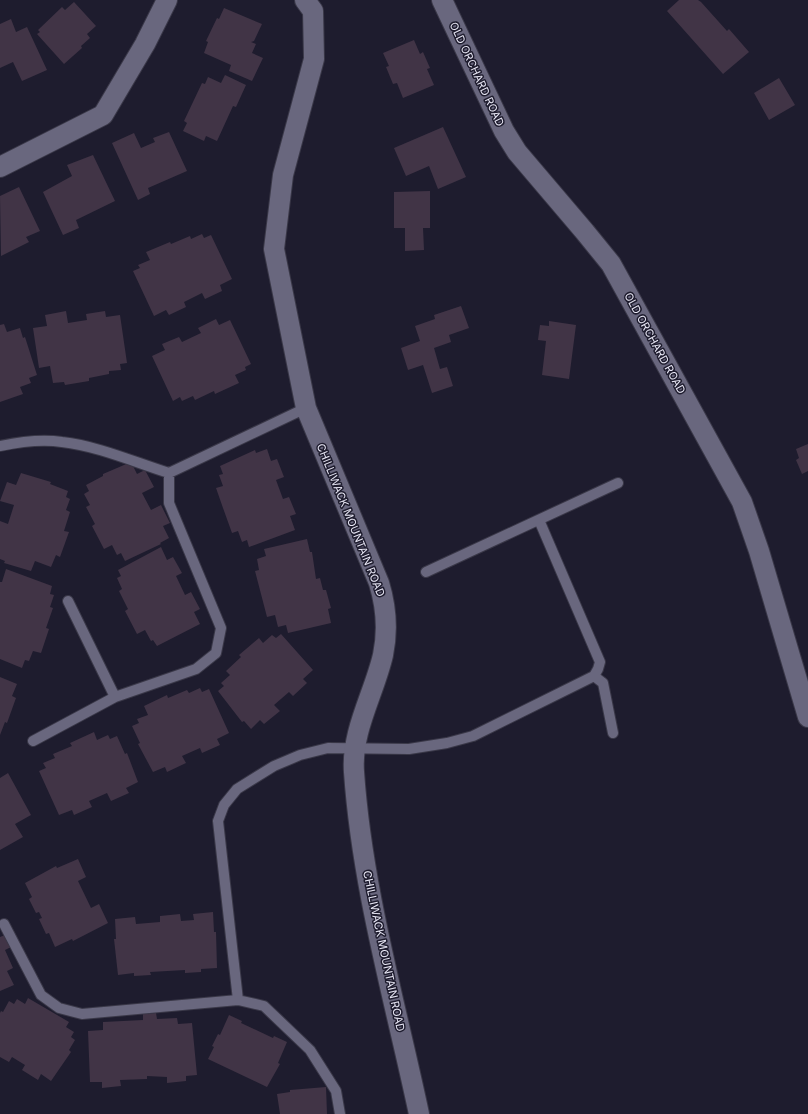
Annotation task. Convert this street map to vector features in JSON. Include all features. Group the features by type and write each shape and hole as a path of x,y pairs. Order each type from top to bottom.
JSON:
{"street":[{"path":"0,167 103,115 145,44 167,0"},
{"name":"CHILLIWACK MOUNTAIN ROAD","path":"306,0 313,11 314,59 283,175 274,249 306,408 379,583 385,604 383,654 355,749 354,771 369,892 419,1114"},
{"name":"OLD ORCHARD ROAD","path":"442,0 504,132 517,152 585,232 610,264 742,502 759,551 808,717"}],"lane":[{"path":"0,446 19,442 61,442 99,450 169,473 306,408"},
{"path":"33,741 115,697 196,669 216,653 221,628 169,503 169,473"},
{"path":"426,572 618,483"},
{"path":"238,1000 218,821 224,805 237,789 274,766 300,755 328,748 409,749 447,743 473,736 594,676 600,662 539,520"},
{"path":"68,602 115,697"},
{"path":"594,676 603,683 613,733"},
{"path":"4,924 41,995 59,1008 82,1014 238,1000 264,1006 310,1050 336,1091 340,1114"}],"building":[{"path":"679,0 698,0 701,2 727,31 729,29 749,52 723,74 667,11"},
{"path":"74,2 96,26 87,34 90,38 81,46 82,48 64,64 37,34 40,32 38,30 62,7 65,10"},
{"path":"224,8 262,24 254,41 251,42 256,44 252,53 263,58 252,81 229,71 231,65 204,53 208,42 206,41 217,18 219,19"},
{"path":"11,19 16,32 27,27 47,70 22,81 13,62 0,68 0,24"},
{"path":"414,40 420,54 423,52 430,68 427,69 434,85 403,98 397,83 393,84 386,67 389,66 383,53"},
{"path":"225,75 246,85 236,107 233,106 217,141 206,136 204,141 183,131 187,123 184,121 202,83 205,84 208,77 221,83"},
{"path":"779,78 795,105 769,120 754,93"},
{"path":"443,127 466,177 438,189 429,166 406,176 394,148"},
{"path":"169,132 187,171 148,188 150,194 138,200 112,143 134,133 141,148 155,142 153,138"},
{"path":"93,155 115,201 76,220 79,228 63,235 43,192 72,176 67,165"},
{"path":"19,187 40,231 26,237 29,242 1,256 0,196"},
{"path":"430,191 430,228 423,228 424,250 405,251 405,228 394,228 394,192"},
{"path":"202,234 204,238 211,235 232,279 220,285 222,291 205,299 202,293 184,302 186,307 169,315 166,310 154,316 133,271 140,268 138,265 150,260 146,252 170,242 171,244 190,236 191,239"},
{"path":"461,306 469,328 449,335 451,342 434,348 440,369 447,367 453,386 432,393 423,365 408,370 401,348 420,341 415,326 435,319 434,315"},
{"path":"66,311 68,323 87,320 86,314 105,311 106,317 120,315 127,363 120,364 121,370 109,371 109,374 89,378 89,381 65,385 64,382 53,383 50,366 39,368 33,328 47,326 45,315"},
{"path":"216,319 219,325 230,320 251,364 245,367 246,370 235,375 239,383 215,394 214,391 195,400 193,396 182,401 180,397 173,401 152,356 165,350 162,344 179,337 182,342 201,333 198,328"},
{"path":"549,321 576,325 569,379 542,375 546,341 538,340 540,325 549,326"},
{"path":"4,324 7,332 20,328 23,338 25,337 37,375 29,378 31,383 20,387 23,394 0,402 0,325"},
{"path":"808,444 808,471 802,474 796,460 799,458 796,449"},
{"path":"267,449 271,461 277,459 284,477 276,480 283,499 289,497 296,514 290,516 295,530 249,547 247,540 242,542 238,531 232,533 223,508 216,488 223,486 219,475 223,474 220,466 255,450 256,453"},
{"path":"131,462 137,474 145,470 154,487 142,493 151,510 161,505 170,523 163,526 169,538 160,543 161,544 125,561 121,553 117,555 112,545 104,549 92,526 95,524 86,507 90,505 84,494 89,491 86,485 103,476 103,474"},
{"path":"21,473 51,482 50,484 68,491 66,497 70,499 66,510 70,512 64,531 69,532 60,557 56,555 51,567 35,561 31,571 4,563 5,561 0,559 0,521 8,524 14,505 0,501 7,482 16,485"},
{"path":"307,539 310,552 312,552 316,579 320,578 323,590 326,590 331,608 328,609 331,623 288,633 286,625 278,627 275,615 267,617 255,571 259,570 257,559 266,556 264,549"},
{"path":"161,547 167,560 173,557 182,573 176,576 185,595 191,592 200,609 194,612 200,624 157,646 153,640 151,641 145,630 137,634 125,611 128,609 119,591 122,589 117,578 121,576 118,570"},
{"path":"6,569 52,586 50,594 54,595 50,607 53,608 46,628 49,629 41,653 33,651 29,661 25,660 22,668 0,659 0,582 2,582"},
{"path":"281,634 313,670 303,679 307,683 293,696 289,692 274,705 280,711 264,724 260,720 251,729 244,721 242,722 218,691 224,686 221,683 230,675 226,671 241,657 239,655 259,638 263,643 272,635 276,638"},
{"path":"0,677 17,684 12,696 16,698 7,723 5,722 0,735"},
{"path":"200,688 202,692 209,689 229,733 217,739 220,745 202,753 200,748 182,756 186,763 167,772 165,767 153,772 138,744 140,743 132,726 139,723 137,719 148,715 144,706 167,695 168,698 187,690 189,693"},
{"path":"94,732 97,740 108,735 110,739 117,736 125,754 127,753 138,782 126,788 129,793 111,801 107,793 89,801 92,807 74,815 72,810 59,815 39,771 46,768 43,763 55,758 53,754 72,746 70,743"},
{"path":"8,773 31,815 15,824 23,837 0,850 0,778"},
{"path":"78,859 86,877 78,881 91,908 99,904 108,923 73,941 72,939 55,947 49,933 46,934 39,919 42,918 39,912 36,913 29,899 32,897 25,883 56,866 57,868"},
{"path":"213,912 214,932 216,932 217,968 201,969 201,972 185,973 185,970 150,972 151,975 134,976 134,973 118,975 114,939 116,939 115,919 135,917 136,924 160,922 160,916 180,914 181,921 194,920 193,914"},
{"path":"5,935 11,947 5,950 13,968 7,971 14,985 0,991 0,937"},
{"path":"28,998 69,1022 66,1027 74,1032 71,1037 75,1040 69,1050 71,1052 51,1081 41,1074 38,1080 22,1070 25,1065 12,1057 9,1062 0,1057 0,1013 1,1011 3,1012 9,1001 14,1004 17,999 25,1004"},
{"path":"156,1013 157,1019 177,1018 178,1024 192,1023 197,1075 186,1076 186,1081 167,1083 167,1077 147,1076 147,1079 120,1080 121,1086 102,1088 102,1082 90,1082 88,1031 103,1030 103,1022 143,1020 143,1014"},
{"path":"229,1015 242,1021 241,1023 273,1038 274,1036 287,1042 278,1063 280,1064 267,1087 208,1059 214,1047 212,1046 218,1034 220,1035"},
{"path":"326,1087 327,1114 280,1114 277,1094 290,1092 290,1090"}]}
